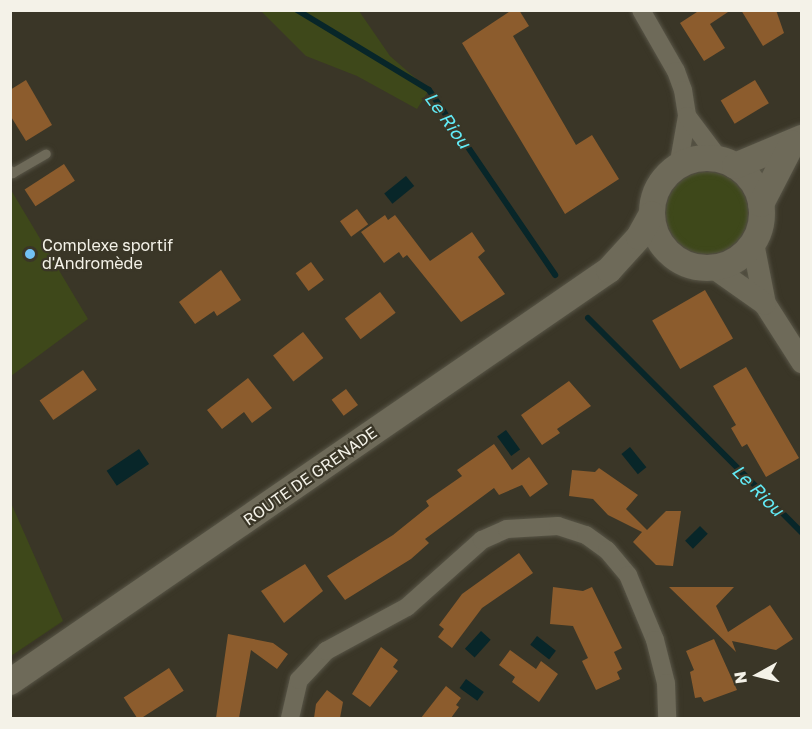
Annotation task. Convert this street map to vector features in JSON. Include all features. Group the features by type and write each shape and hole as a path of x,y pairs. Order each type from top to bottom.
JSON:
{"main road":[{"path":"609,270 639,237 652,214 661,184 678,167 698,159 728,163 797,141"},
{"path":"761,204 797,141"},
{"path":"652,214 658,238 673,257 688,265 714,268 736,260 753,243 761,224 761,204 752,182 728,163"},
{"path":"609,270 634,260 673,257"},
{"name":"ROUTE DE GRENADE","path":"10,682 609,270"}],"street":[{"path":"641,10 676,70 687,116 678,167"},
{"path":"687,116 728,163"},
{"path":"753,243 765,304 801,362"},
{"path":"714,268 765,304"},
{"path":"290,718 299,680 326,651 407,607 482,540 507,529 558,526 593,540 628,575 655,640 666,683 667,718"}],"lane":[{"path":"10,170 12,173 46,153"}],"green space":[{"path":"261,11 359,11 390,56 429,90 417,109 357,76 306,56"},
{"path":"707,172 723,175 736,184 745,197 748,213 745,229 736,242 723,251 707,254 691,251 678,242 669,229 666,213 669,197 678,184 691,175"},
{"name":"Complexe sportif d'Andromède","path":"11,190 88,319 11,376"},
{"path":"11,503 63,621 10,656"}],"water":[{"path":"406,176 414,186 392,204 384,194"},
{"path":"506,430 520,449 511,456 497,436"},
{"path":"630,447 646,467 638,474 621,454"},
{"path":"139,449 149,464 117,486 107,471"},
{"path":"700,526 708,534 693,549 685,541"},
{"path":"481,631 491,640 475,658 465,649"},
{"path":"537,636 556,651 549,659 530,645"},
{"path":"466,679 484,692 477,701 460,688"}],"building":[{"path":"512,10 519,10 529,26 513,36 576,145 592,135 619,179 565,214 462,43"},
{"path":"700,10 731,10 710,24 725,48 704,61 680,23"},
{"path":"741,10 776,10 784,33 763,46"},
{"path":"26,80 52,125 26,141 10,115 10,90"},
{"path":"755,80 769,103 735,124 721,101"},
{"path":"64,164 75,181 35,206 25,190"},
{"path":"357,209 368,224 351,237 340,221"},
{"path":"385,215 388,220 395,215 430,261 472,232 485,251 478,257 505,294 461,322 407,255 403,258 399,252 384,263 361,232"},
{"path":"311,262 324,280 309,291 296,273"},
{"path":"221,270 241,300 217,316 214,311 195,324 179,302"},
{"path":"705,290 733,338 680,369 652,320"},
{"path":"380,292 396,313 361,339 345,318"},
{"path":"303,332 323,358 293,381 273,355"},
{"path":"746,367 799,458 766,477 747,444 742,447 731,428 736,425 713,386"},
{"path":"83,370 97,390 53,420 40,400"},
{"path":"248,378 272,408 252,423 244,412 222,429 207,410"},
{"path":"569,381 591,406 557,429 560,433 542,445 521,415"},
{"path":"346,389 358,405 344,416 332,400"},
{"path":"494,444 512,470 529,457 548,484 530,497 522,485 499,495 494,488 425,539 429,543 411,559 345,600 327,576 393,535 429,506 426,501 462,476 457,470"},
{"path":"599,468 638,495 626,509 647,530 666,511 681,511 673,566 656,565 633,542 642,532 608,515 593,499 569,496 572,470 595,472"},
{"path":"519,553 533,573 482,608 452,648 438,637 444,629 439,625 462,594"},
{"path":"305,564 323,591 284,623 261,591"},
{"path":"553,587 583,591 592,587 622,648 614,652 622,669 617,672 620,679 596,690 582,661 588,658 573,626 550,624"},
{"path":"669,587 734,587 716,606 728,632 770,605 793,639 776,650 732,641 736,652"},
{"path":"228,634 273,643 288,654 277,669 251,650 239,718 216,718"},
{"path":"714,639 737,690 704,702 701,697 695,698 690,672 694,670 686,651"},
{"path":"381,647 398,660 393,667 398,671 370,707 352,694"},
{"path":"510,650 536,669 541,661 558,674 539,702 512,682 515,677 499,665"},
{"path":"169,668 184,691 142,718 137,718 124,697"},
{"path":"446,686 461,698 456,705 459,707 451,718 421,718"},
{"path":"327,690 343,702 340,718 314,718 316,704"}],"waterway":[{"name":"Le Riou","path":"297,10 429,90 555,275"},
{"name":"Le Riou","path":"588,318 802,533"}],"place":[{"name":"Complexe sportif d'Andromède","path":"30,254"}]}
